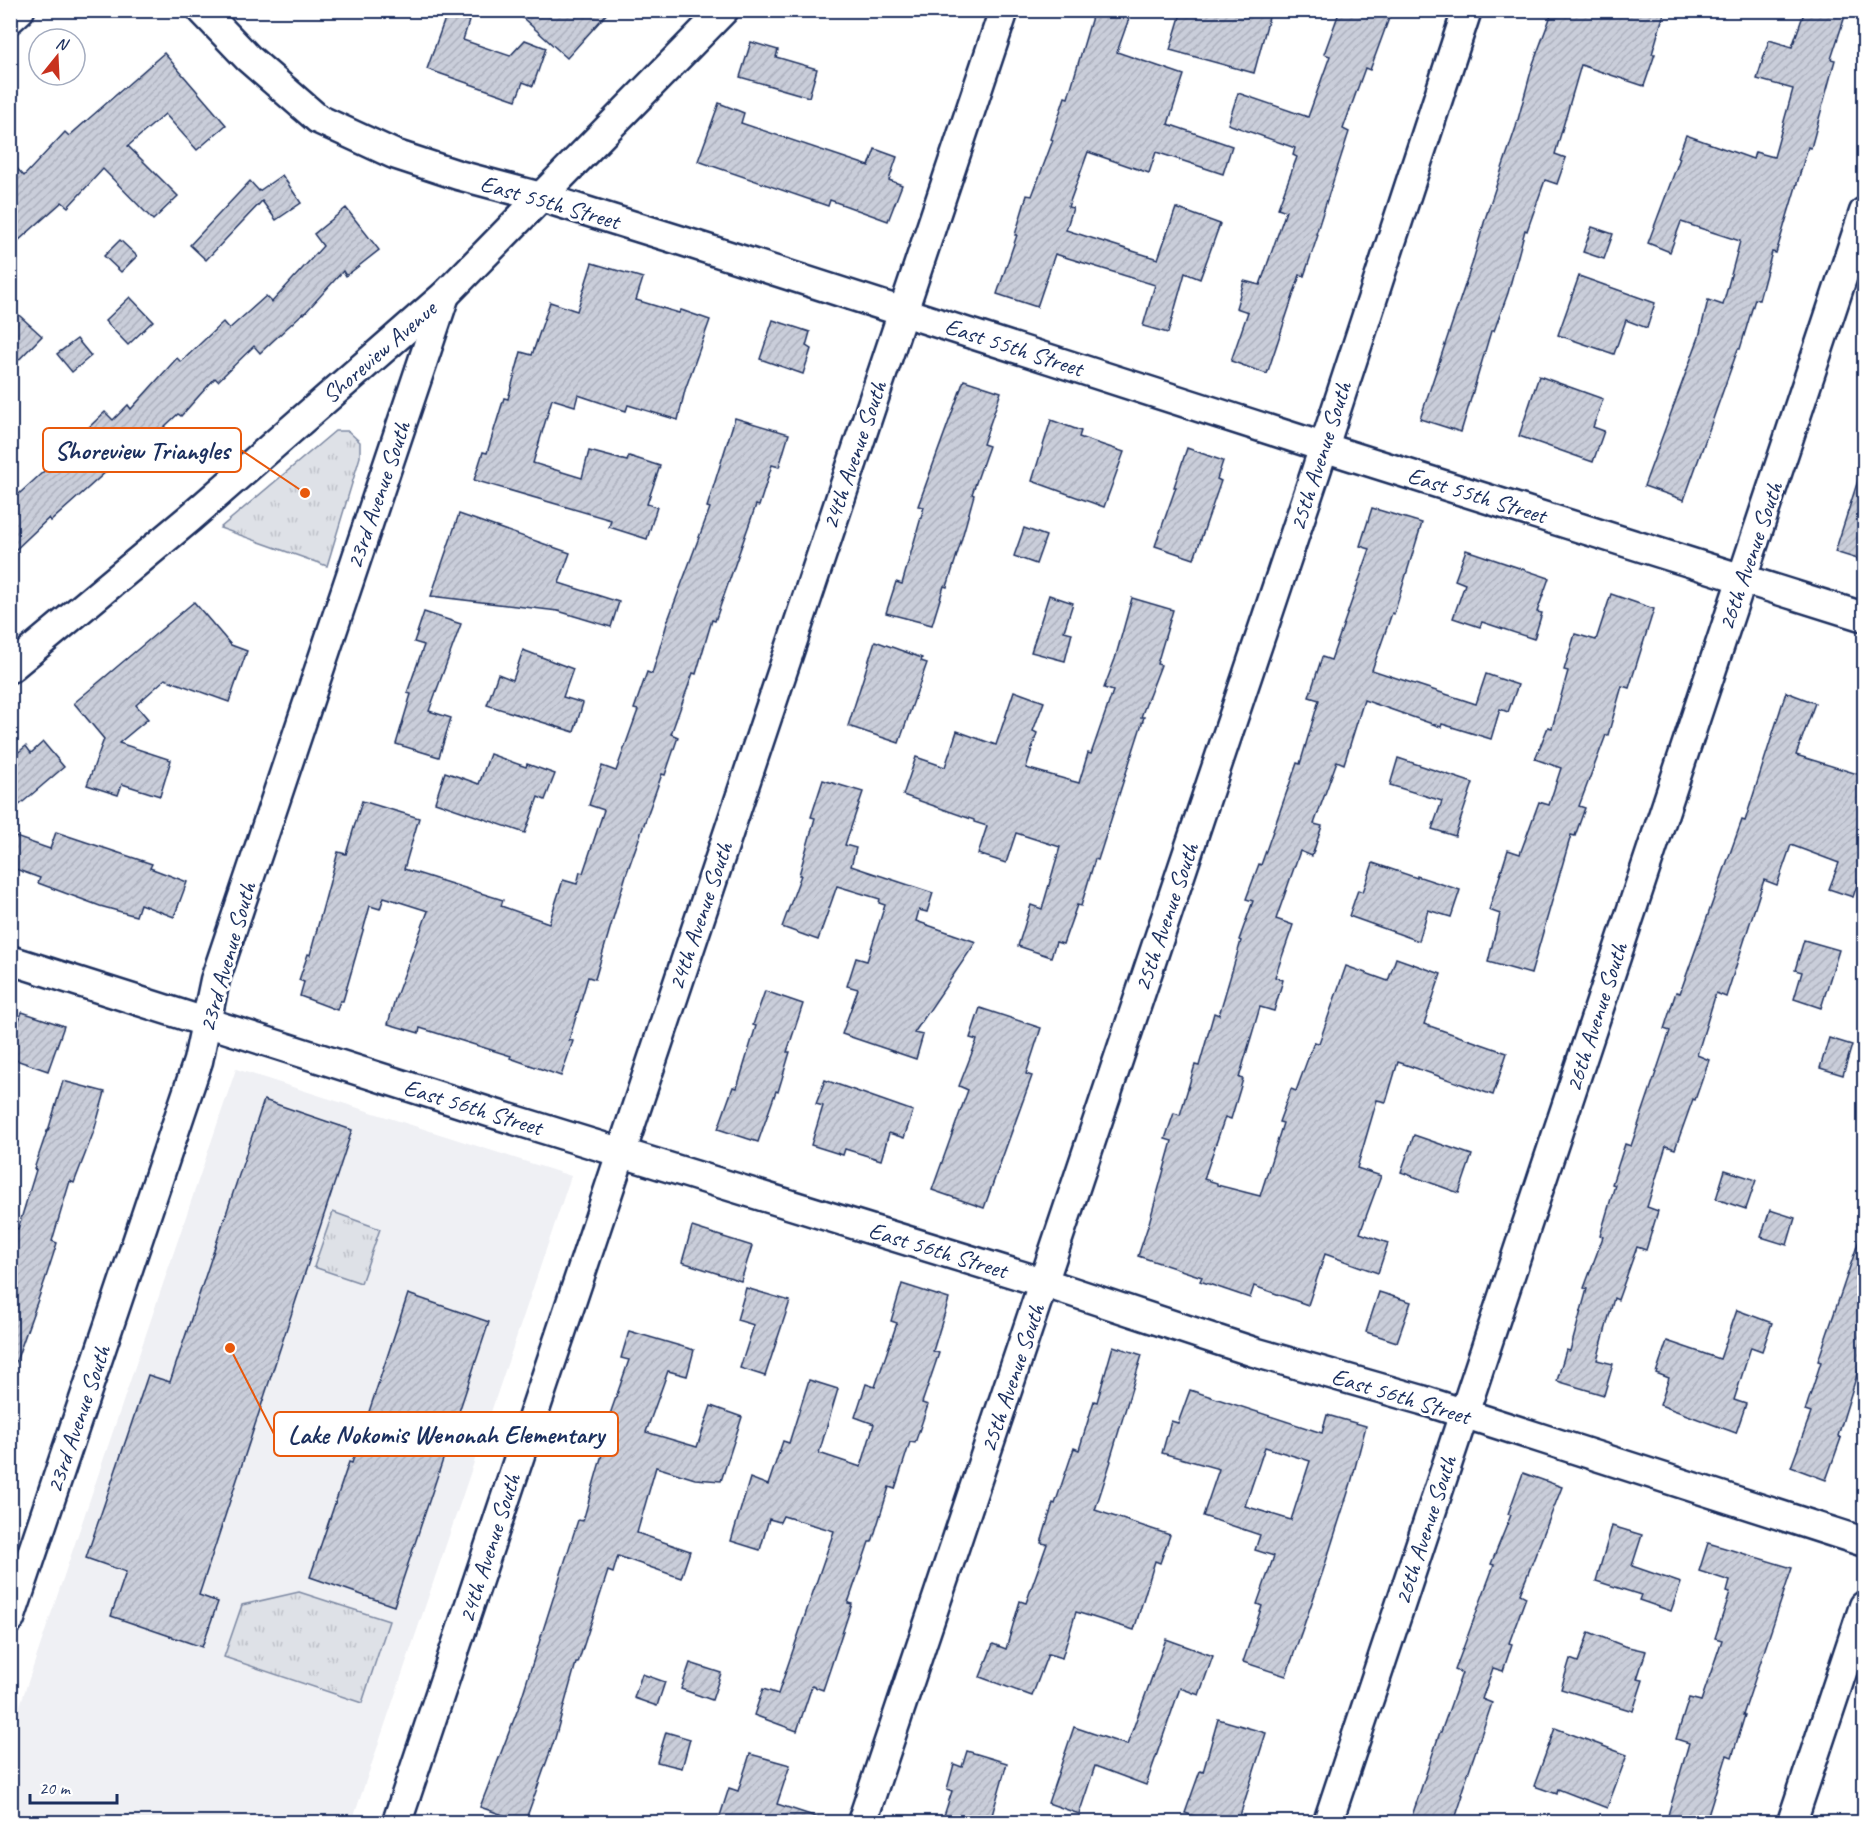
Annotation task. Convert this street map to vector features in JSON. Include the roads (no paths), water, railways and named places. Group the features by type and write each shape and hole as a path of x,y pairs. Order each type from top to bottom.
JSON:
{"street":[{"path":"10,19 20,10"},
{"name":"East 55th Street","path":"202,10 248,58 318,119 394,154 458,175 541,197 1864,617"},
{"name":"Shoreview Avenue","path":"10,668 190,518 445,295 724,10"},
{"name":"24th Avenue South","path":"397,1822 1004,10"},
{"name":"25th Avenue South","path":"862,1822 1045,1283 1467,10"},
{"name":"26th Avenue South","path":"1328,1822 1864,212"},
{"name":"23rd Avenue South","path":"10,1619 198,1061 215,980 445,295"},
{"name":"East 56th Street","path":"10,960 1045,1283 1254,1352 1422,1400 1864,1542"},
{"path":"1792,1822 1864,1606"}],"place":[{"name":"Shoreview Triangles","path":"305,493"},
{"name":"Lake Nokomis Wenonah Elementary","path":"230,1348"}]}
